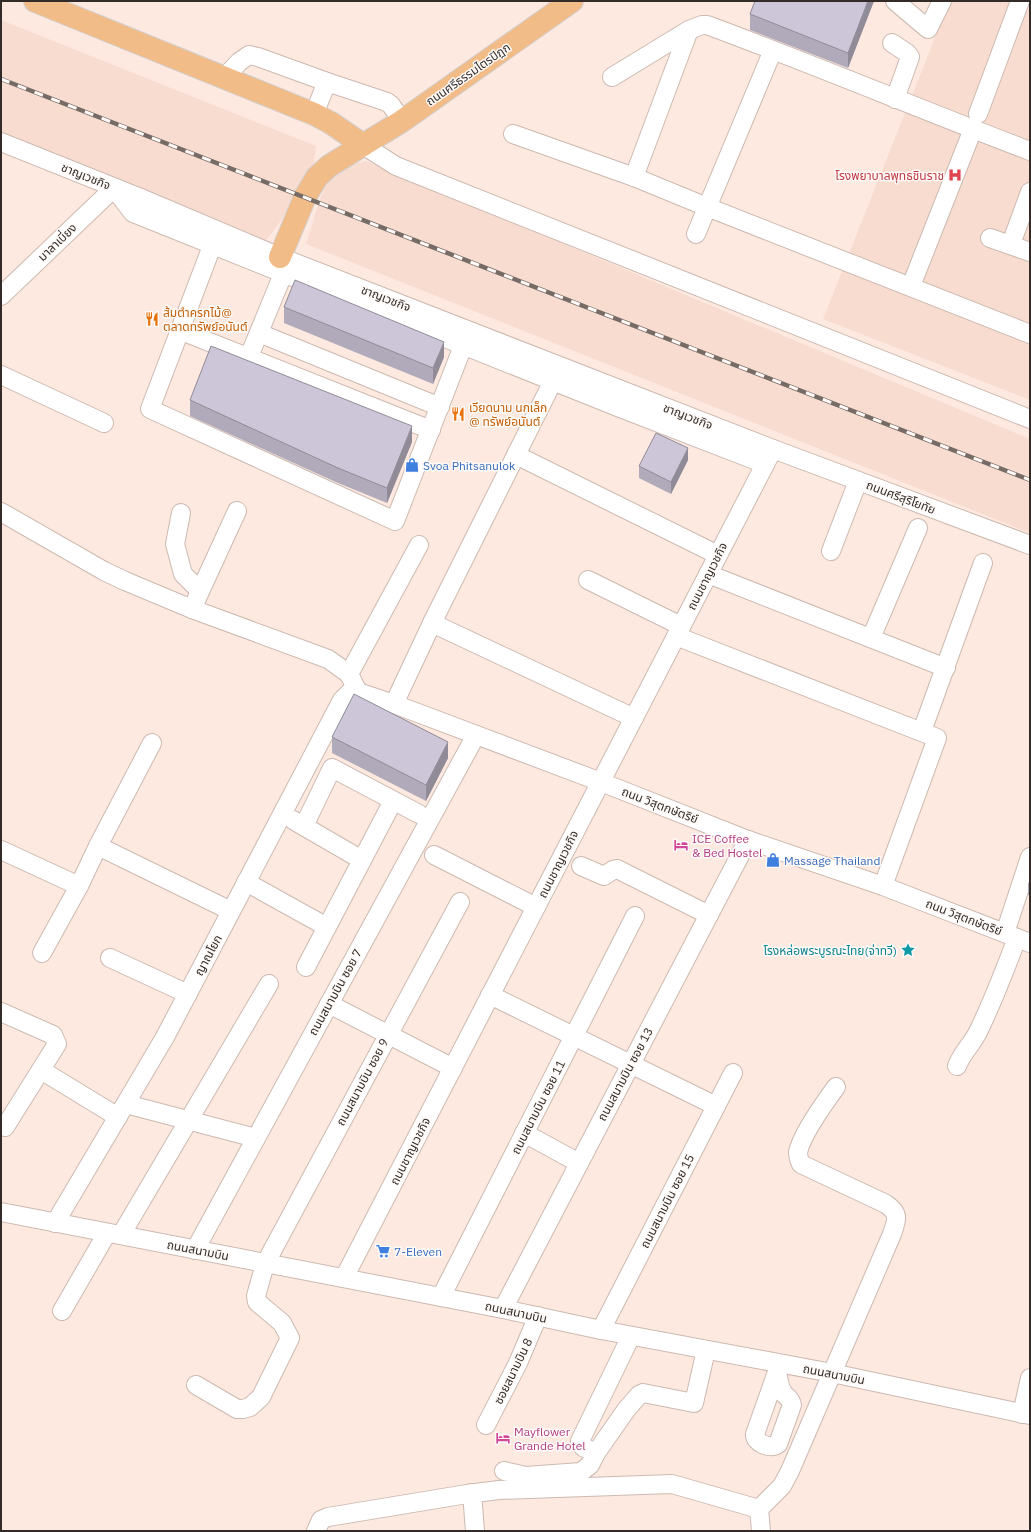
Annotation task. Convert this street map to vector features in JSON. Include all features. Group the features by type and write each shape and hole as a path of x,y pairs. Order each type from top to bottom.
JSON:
{"main road":[{"path":"35,1 314,114 363,145"},
{"name":"ถนนศรีธรรมไตรปิฎก","path":"279,267 305,197 317,177 329,166 402,121 572,1"}],"street":[{"path":"895,1 928,28 942,1"},
{"path":"910,286 975,121 1020,1"},
{"path":"612,77 689,30 702,25 707,25 895,99 975,121 1030,151"},
{"path":"634,177 689,30"},
{"path":"892,43 907,53 910,57 895,99"},
{"path":"696,234 773,50"},
{"path":"224,78 239,62 249,55 258,57 387,102 391,105 402,121"},
{"path":"314,114 327,82"},
{"path":"513,134 634,177 1030,334"},
{"name":"ชาญเวชกิจ","path":"1,142 114,188 279,267 769,456"},
{"path":"363,145 396,166 1030,419"},
{"path":"114,188 133,213 212,246 279,267 463,346 553,382 769,456"},
{"name":"มาลาเบี่ยง","path":"1,296 114,188"},
{"path":"1011,244 1025,221 1030,192"},
{"path":"990,238 1011,244 1030,252"},
{"path":"212,246 150,409 395,521 463,346"},
{"path":"248,359 259,333 279,267"},
{"path":"179,330 248,359 431,430"},
{"path":"259,333 440,407"},
{"path":"1,375 104,423"},
{"path":"394,704 432,623 553,382"},
{"path":"516,455 718,555"},
{"name":"ถนนศรีสุริโยทัย","path":"769,456 858,481 1030,545"},
{"name":"ถนนชาญเวชกิจ","path":"344,1278 769,456"},
{"path":"831,551 858,481"},
{"path":"1,512 104,571 192,609 328,659 349,674 358,692"},
{"path":"192,609 237,512"},
{"path":"181,513 175,544 183,574 200,591"},
{"path":"872,638 918,528"},
{"path":"349,674 419,545"},
{"path":"922,731 983,563"},
{"path":"708,574 946,668"},
{"path":"588,580 679,631 937,738 883,886"},
{"path":"432,623 634,718"},
{"name":"ถนน วิสุตกษัตริย์","path":"358,692 394,704 601,782 748,840 883,886 1018,938"},
{"name":"ญาณโยก","path":"55,1222 165,1038 342,700 349,693 358,692"},
{"name":"ถนนสนามบิน ซอย 7","path":"195,1250 476,735"},
{"path":"42,954 79,886 98,846 152,743"},
{"path":"304,826 332,768 420,814"},
{"path":"306,967 393,801"},
{"path":"282,814 362,860"},
{"name":"ถนนสนามบิน ซอย 13","path":"503,1309 748,840"},
{"path":"98,846 231,911"},
{"path":"1,850 79,886"},
{"path":"434,855 536,907"},
{"path":"957,1066 960,1058 974,1039 982,1024 1018,938 1030,857"},
{"path":"581,866 604,876 614,869 617,869 709,915"},
{"path":"246,882 327,927"},
{"name":"ถนนสนามบิน ซอย 9","path":"196,1385 237,1409 250,1407 261,1397 290,1338 282,1323 257,1302 256,1296 265,1264 387,1034 460,902"},
{"name":"ถนนสนามบิน ซอย 11","path":"441,1297 635,916"},
{"path":"110,958 188,994"},
{"path":"62,1311 188,1120 268,984"},
{"path":"490,995 716,1106"},
{"path":"329,1004 453,1068"},
{"path":"1,1012 53,1035 57,1044 5,1127 1,1126"},
{"path":"41,1070 122,1110 188,1120 256,1138"},
{"name":"ถนนสนามบิน ซอย 15","path":"601,1330 733,1073"},
{"path":"759,1509 782,1486 790,1471 892,1234 896,1221 896,1214 886,1204 801,1164 798,1158 798,1152 803,1140 836,1087"},
{"path":"524,1133 579,1163"},
{"name":"ถนนสนามบิน","path":"1,1212 538,1316 601,1330 706,1350 779,1368 832,1373 1026,1414"},
{"name":"ซอยสนามบิน 8","path":"486,1425 518,1363 538,1316"},
{"path":"596,1453 584,1447 580,1441 631,1336"},
{"path":"504,1471 526,1476 581,1472 590,1465 596,1453 626,1410 639,1395 643,1393 694,1403 706,1350"},
{"path":"1026,1414 1030,1378"},
{"path":"316,1531 321,1520 328,1517 472,1493 499,1490 672,1484 759,1509"},
{"path":"472,1493 475,1531"},
{"path":"759,1509 761,1531"}],"shaded area":[{"name":"โรงพยาบาลพุทธชินราช","path":"952,1 1030,1 1030,400 823,319 938,30"},
{"path":"1,20 316,146 313,170 278,225 266,240 248,237 1,138"},
{"path":"366,161 1030,439 1030,533 306,244 321,196 331,176 346,166"}],"building":[{"path":"755,1 868,1 848,53 750,14"},
{"path":"295,280 444,342 433,368 284,307"},
{"path":"211,346 412,426 387,488 338,468 190,400"},
{"path":"656,433 688,448 671,482 639,466"},
{"path":"354,694 448,742 426,785 332,737"}],"railway":[{"path":"1,79 1030,480"}],"place":[{"name":"โรงพยาบาลพุทธชินราช","path":"955,175"},
{"name":"ส้มตำครกไม้@ ตลาดทรัพย์อนันต์","path":"152,319"},
{"name":"เวียดนาม นกเล็ก @ ทรัพย์อนันต์","path":"458,414"},
{"name":"Svoa Phitsanulok","path":"412,465"},
{"name":"ICE Coffee & Bed Hostel","path":"681,845"},
{"name":"Massage Thailand","path":"773,860"},
{"name":"โรงหล่อพระบูรณะไทย(จ่าทวี)","path":"908,950"},
{"name":"7-Eleven","path":"383,1251"},
{"name":"Mayflower Grande Hotel","path":"503,1438"}]}
